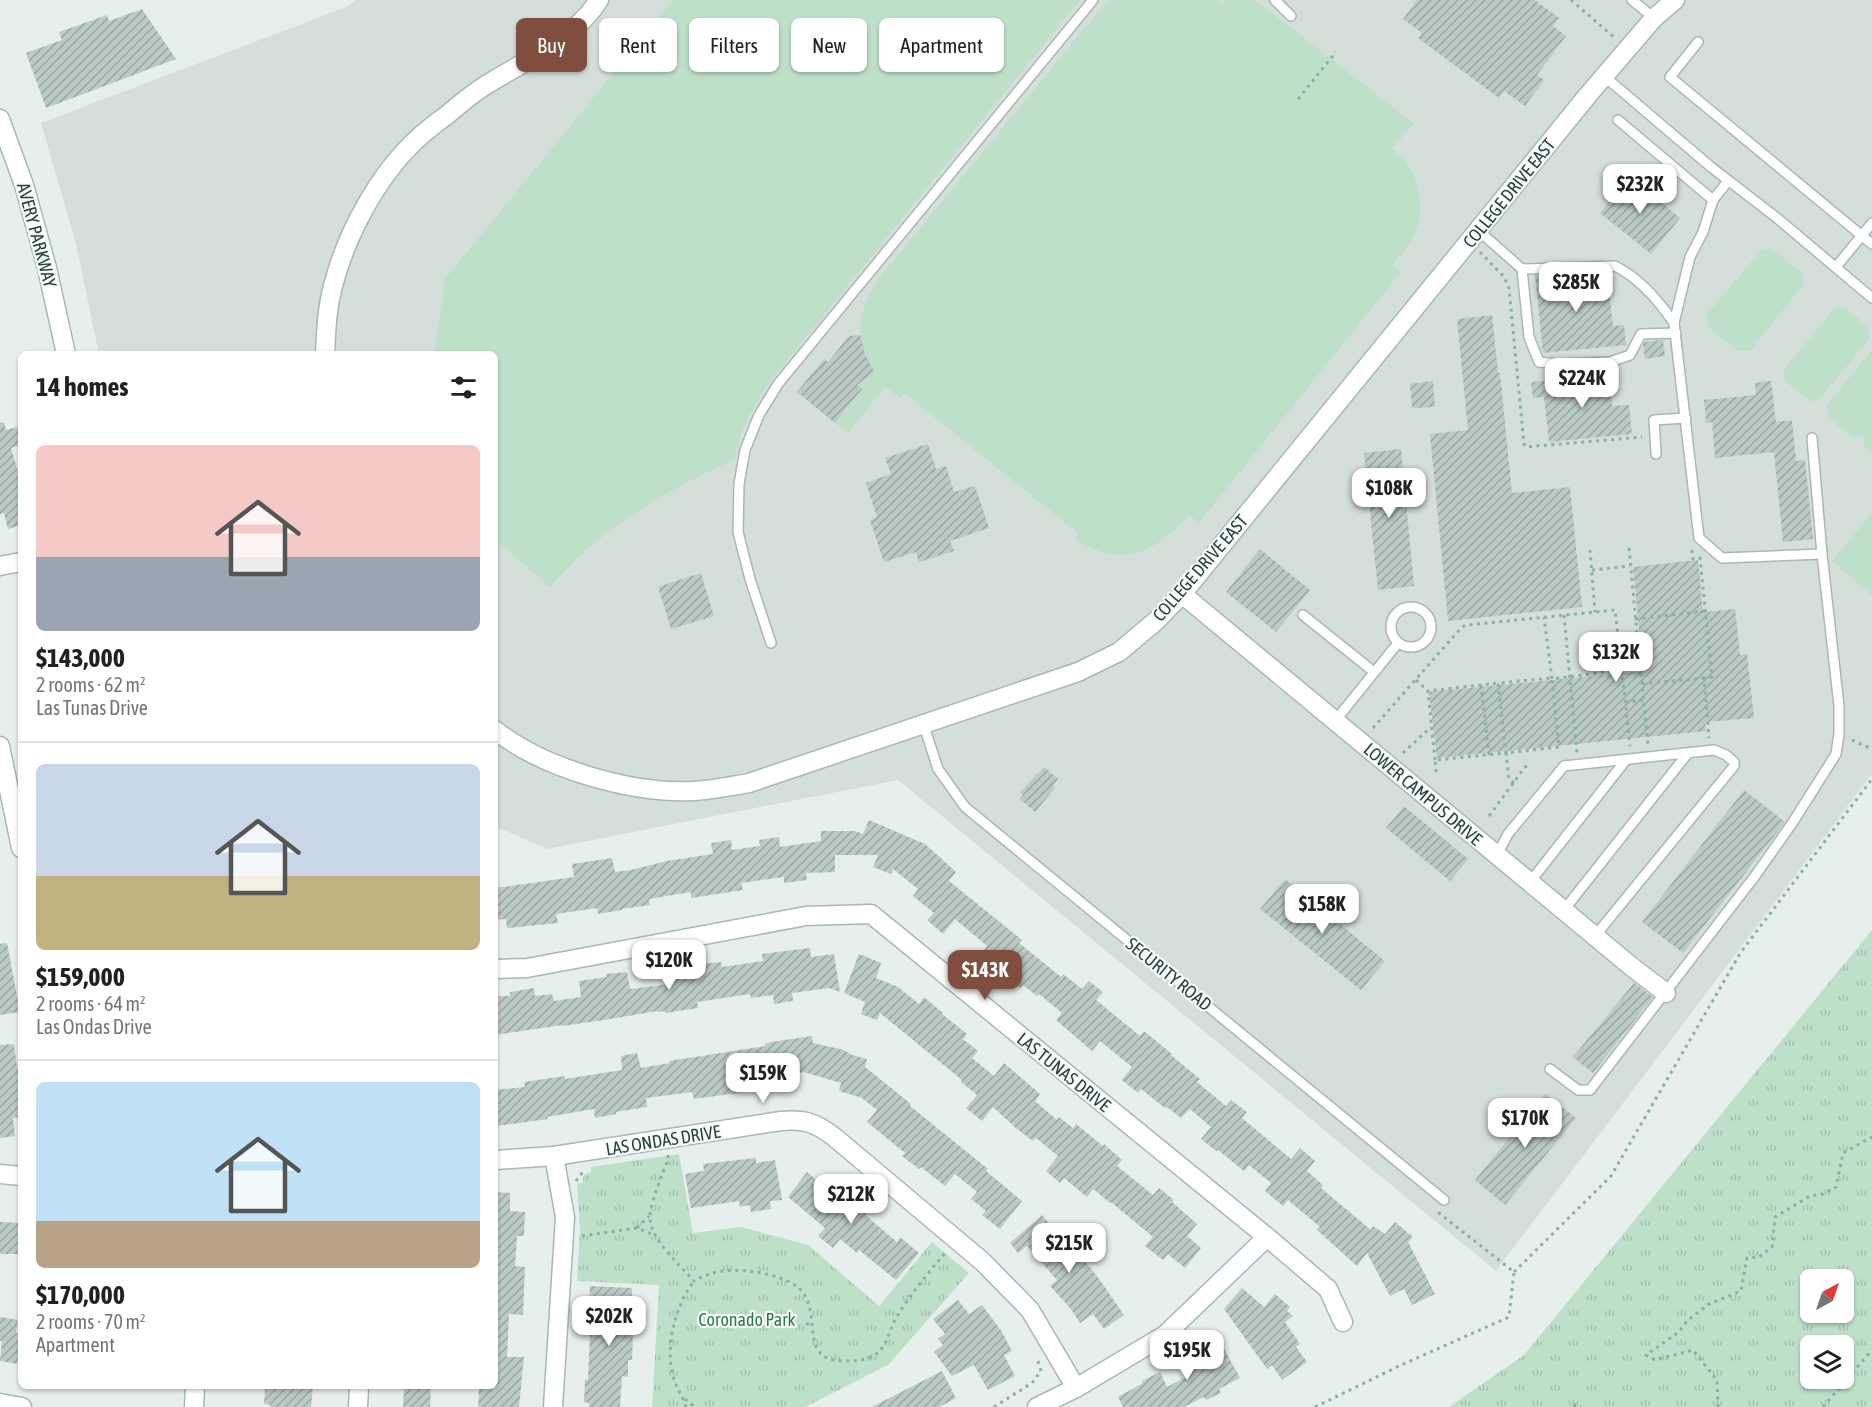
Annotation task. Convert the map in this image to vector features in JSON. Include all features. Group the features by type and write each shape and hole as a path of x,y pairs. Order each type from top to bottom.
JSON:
{"street":[{"path":"325,351 327,319 333,286 346,247 369,199 388,171 415,141 479,89 564,37 599,0"},
{"name":"COLLEGE DRIVE EAST","path":"498,732 561,768 638,788 694,791 749,783 924,726 1106,660 1131,643 1182,594 1604,76 1653,18 1675,0"},
{"name":"AVERY PARKWAY","path":"2,129 24,185 44,257 65,351"},
{"path":"0,566 18,563"},
{"name":"LOWER CAMPUS DRIVE","path":"1182,594 1666,993"},
{"path":"0,746 18,833"},
{"name":"LAS TUNAS DRIVE","path":"498,969 526,968 806,916 871,914 1328,1289 1343,1322"},
{"name":"LAS ONDAS DRIVE","path":"498,1160 554,1156 796,1119 809,1122 821,1127 983,1262 1030,1310 1076,1388"},
{"path":"553,1407 565,1217 554,1156"},
{"path":"0,1174 18,1176"},
{"path":"1037,1407 1076,1388 1166,1335 1267,1237"},
{"path":"194,1407 195,1389"},
{"path":"358,1407 359,1389"},
{"path":"0,1403 22,1407"}],"lane":[{"path":"771,643 750,579 738,532 739,484 746,450 759,415 778,384 1093,0"},
{"path":"1275,0 1291,16"},
{"path":"1632,0 1653,18"},
{"path":"1698,42 1670,77 1872,244"},
{"path":"1604,76 1872,298"},
{"path":"1618,120 1713,200"},
{"path":"1728,181 1713,200 1703,232 1690,257 1675,328 1699,538 1722,558 1822,554"},
{"path":"1836,267 1872,223"},
{"path":"1479,231 1522,269 1529,337 1539,362 1557,364 1610,362 1630,355 1641,334 1675,328"},
{"path":"1522,269 1615,266 1624,271 1662,305 1675,328"},
{"path":"1656,454 1654,420 1686,418"},
{"path":"1550,1069 1578,1090 1590,1090 1755,876 1836,754 1839,706 1812,438"},
{"path":"1409,607 1421,610 1431,627 1425,641 1412,647 1398,643 1393,638 1391,625 1396,613 1409,607"},
{"path":"1303,615 1374,672"},
{"path":"1335,720 1398,643"},
{"name":"SECURITY ROAD","path":"924,726 938,769 965,807 1444,1200"},
{"path":"1497,855 1508,834 1564,766 1714,750 1726,755 1734,762 1734,766 1595,936"},
{"path":"1564,910 1688,753"},
{"path":"1530,882 1626,760"}],"path":[{"path":"1570,0 1628,48"},
{"path":"1298,99 1336,52"},
{"path":"1479,250 1504,277 1509,288 1526,447 1655,436"},
{"path":"1642,684 1713,677 1700,558 1693,559 1692,547"},
{"path":"1629,548 1648,746"},
{"path":"1590,550 1595,612"},
{"path":"1592,570 1630,566"},
{"path":"1373,728 1462,627 1615,610 1630,748"},
{"path":"1635,619 1705,611"},
{"path":"1564,615 1577,753"},
{"path":"1544,617 1560,756"},
{"path":"1620,656 1639,655"},
{"path":"1428,691 1622,670"},
{"path":"1704,678 1709,739"},
{"path":"1416,679 1428,691 1436,772"},
{"path":"1498,683 1509,779 1514,783"},
{"path":"1481,685 1489,755"},
{"path":"1625,702 1643,700"},
{"path":"1403,753 1432,726"},
{"path":"1839,734 1872,749"},
{"path":"1435,760 1559,747"},
{"path":"1489,816 1526,767 1530,765"},
{"path":"1315,1407 1509,1317 1514,1272 1611,1176 1741,952 1872,779"},
{"path":"1718,1407 1717,1380 1693,1350 1655,1360 1646,1354 1679,1332 1687,1322 1709,1304 1741,1291 1747,1258 1759,1257 1772,1247 1775,1217 1810,1196 1823,1194 1836,1187 1843,1153 1872,1137"},
{"path":"659,1154 668,1153 668,1161 649,1218 656,1236 694,1281"},
{"path":"576,1189 578,1176 588,1166"},
{"path":"1444,1200 1439,1213 1514,1272"},
{"path":"637,1228 650,1215"},
{"path":"577,1235 637,1228 656,1236"},
{"path":"686,1407 673,1377 671,1348 676,1320 685,1294 694,1281 715,1272 737,1270 787,1281 804,1293 809,1306 815,1347 823,1357 843,1361 866,1358 874,1356 886,1341 910,1298 947,1251 942,1246"},
{"path":"806,1324 812,1324"},
{"path":"1823,1407 1872,1350"},
{"path":"994,1407 1032,1383 1041,1371 1038,1360"},
{"path":"684,1398 696,1407"},
{"path":"1574,1407 1581,1407"}],"shaded area":[{"path":"356,0 1872,0 1872,774 1496,1271 898,780 547,849 498,827 498,351 98,351 76,244 41,123 349,6"}],"green space":[{"path":"673,0 1080,0 776,374 759,398 743,428 734,460 694,479 635,513 599,539 550,587 498,543 498,351 434,351 445,279 614,72 677,72 677,18 658,18"},
{"path":"1109,0 1219,0 1223,3 1226,0 1255,0 1414,123 1392,149 1411,170 1420,197 1420,216 1415,234 1393,265 1401,272 1199,523 1189,515 1163,539 1150,547 1137,553 1123,555 1108,554 1075,539 1079,534 904,393 900,398 885,387 848,433 835,423 862,390 857,385 874,372 863,348 861,325 866,302 878,279"},
{"path":"1771,248 1802,273 1804,284 1750,351 1738,351 1708,327 1706,315 1762,249"},
{"path":"1835,308 1845,308 1868,327 1870,338 1819,400 1809,401 1785,381 1784,369"},
{"path":"1872,350 1872,453 1864,447 1863,435 1852,437 1828,417 1827,405"},
{"path":"1872,513 1872,595 1832,561"},
{"path":"1872,930 1872,1407 1449,1407 1524,1355"},
{"name":"Coronado Park","path":"679,1154 693,1233 741,1227 808,1245 879,1306 932,1242 969,1273 888,1365 805,1407 652,1407 659,1285 577,1281 580,1229 577,1184 582,1183 584,1175 591,1172 591,1167"}],"building":[{"path":"1417,0 1535,0 1559,18 1553,26 1566,36 1537,75 1544,80 1525,106 1504,91 1499,98 1418,38 1422,33 1403,19"},
{"path":"142,9 176,59 46,108 26,53 62,40 59,32 107,15 109,21"},
{"path":"1629,176 1680,218 1651,254 1600,213"},
{"path":"1607,273 1613,326 1624,325 1626,345 1543,353 1535,275"},
{"path":"1492,315 1512,493 1570,487 1582,607 1448,621 1430,434 1468,430 1457,319"},
{"path":"860,335 865,354 874,372 857,385 862,389 835,423 797,392 824,359 828,362 849,336"},
{"path":"1663,340 1665,356 1645,359 1644,342"},
{"path":"1609,374 1612,406 1629,405 1632,434 1549,442 1544,397 1533,398 1531,382"},
{"path":"1433,381 1435,407 1412,408 1410,384"},
{"path":"1771,381 1776,422 1792,420 1796,461 1805,460 1813,539 1783,542 1774,452 1715,458 1712,422 1706,423 1704,400 1756,395 1755,383"},
{"path":"4,422 6,430 17,427 18,430 18,446 11,448 18,472 18,526 8,529 4,513 0,514 0,423"},
{"path":"928,444 936,469 946,466 954,492 975,486 989,528 950,541 954,551 919,562 916,552 884,562 870,520 877,517 866,483 891,474 885,458"},
{"path":"1401,449 1414,586 1378,590 1364,453"},
{"path":"1260,549 1310,590 1276,632 1226,592"},
{"path":"1698,560 1703,612 1735,609 1740,655 1747,654 1754,718 1705,722 1706,731 1437,758 1429,692 1643,671 1633,567"},
{"path":"701,573 714,616 671,629 658,587"},
{"path":"1044,767 1058,779 1053,786 1055,788 1035,812 1020,799 1023,795 1020,793"},
{"path":"1744,790 1785,822 1683,953 1642,922"},
{"path":"1404,806 1468,859 1450,881 1386,828"},
{"path":"869,820 925,844 956,872 949,881 1022,940 1019,943 1061,977 1063,974 1082,989 1089,981 1103,992 1096,1000 1140,1036 1144,1031 1200,1079 1197,1082 1226,1106 1231,1100 1247,1112 1242,1118 1291,1159 1300,1148 1315,1161 1307,1171 1323,1185 1321,1188 1371,1230 1373,1226 1385,1234 1395,1222 1413,1237 1408,1242 1435,1294 1412,1305 1404,1289 1390,1296 1367,1253 1357,1266 1317,1230 1320,1227 1288,1200 1283,1206 1265,1191 1271,1183 1249,1165 1244,1171 1201,1139 1211,1127 1190,1109 1181,1118 1141,1089 1138,1093 1122,1080 1132,1067 1100,1041 1092,1051 1056,1020 1062,1013 1039,994 1037,996 1023,985 1020,988 978,957 987,946 955,919 943,934 927,920 934,913 913,896 918,889 893,869 891,874 873,867 878,855 835,855 835,872 806,873 807,880 784,883 784,877 741,883 743,890 691,898 691,892 649,899 650,905 598,914 597,908 556,914 558,923 507,928 506,919 498,920 498,888 574,877 572,864 612,858 615,872 713,854 711,843 731,840 732,850 760,846 759,840 779,837 780,847 821,841 821,831 855,831 863,834"},
{"path":"1285,879 1385,961 1361,990 1260,909"},
{"path":"7,943 18,1012 0,1015 0,944"},
{"path":"810,948 811,957 834,954 840,992 829,988 792,993 793,1001 774,1004 773,995 751,998 750,994 697,1002 698,1008 665,1013 665,1011 657,1011 498,1035 498,996 510,996 510,992 534,988 535,996 552,994 554,1001 581,997 579,981 607,977 606,974 627,972 630,989 671,984 668,967 721,962 722,967 763,961 762,954"},
{"path":"859,954 881,963 876,978 898,987 919,1004 924,997 967,1034 963,1039 978,1051 972,1058 994,1076 1004,1063 1040,1094 1035,1101 1057,1120 1059,1117 1073,1128 1076,1124 1103,1146 1104,1144 1122,1160 1117,1166 1153,1195 1159,1188 1174,1200 1172,1202 1197,1224 1187,1236 1201,1248 1185,1268 1168,1254 1163,1260 1145,1246 1153,1237 1093,1189 1087,1197 1064,1178 1060,1183 1046,1171 1058,1156 1036,1138 1033,1141 993,1107 982,1121 966,1108 977,1095 880,1013 877,1020 861,1014 865,1002 844,993"},
{"path":"1634,983 1653,997 1593,1073 1573,1057"},
{"path":"812,1036 813,1043 844,1050 867,1059 865,1067 988,1169 986,1171 1022,1201 1000,1229 982,1215 986,1211 971,1199 977,1192 955,1174 945,1186 921,1167 919,1169 902,1156 905,1153 867,1122 877,1110 862,1098 839,1091 841,1083 804,1072 776,1077 775,1070 748,1074 751,1091 694,1099 692,1092 646,1098 647,1107 595,1118 594,1109 547,1117 548,1119 498,1126 498,1090 525,1087 524,1082 565,1076 565,1079 622,1070 621,1056 637,1053 641,1068 670,1063 669,1061 765,1046 771,1042"},
{"path":"14,1044 18,1068 18,1117 13,1118 15,1136 0,1138 0,1045"},
{"path":"1545,1094 1576,1118 1505,1205 1475,1180"},
{"path":"756,1158 756,1163 775,1160 782,1200 770,1201 771,1209 751,1212 750,1205 740,1207 739,1201 691,1208 685,1174 704,1171 703,1164"},
{"path":"807,1172 821,1184 826,1177 849,1196 851,1194 869,1209 865,1215 897,1242 900,1237 919,1253 896,1280 859,1250 857,1253 840,1239 833,1248 818,1236 825,1228 788,1197"},
{"path":"498,1192 510,1193 510,1211 525,1212 524,1236 517,1236 515,1266 525,1267 523,1315 509,1314 507,1357 524,1357 519,1407 478,1407 479,1389 498,1389"},
{"path":"1042,1215 1081,1261 1083,1259 1097,1276 1124,1315 1104,1329 1093,1314 1080,1323 1071,1309 1050,1286 1057,1280 1027,1246 1018,1253 1010,1243"},
{"path":"0,1222 18,1223 18,1254 0,1254"},
{"path":"590,1286 632,1288 630,1334 633,1334 632,1360 628,1360 628,1377 622,1376 620,1407 589,1407 589,1403 584,1402 585,1380 588,1380 590,1332 600,1333 601,1306 589,1305"},
{"path":"1242,1288 1264,1307 1275,1294 1290,1307 1287,1311 1293,1316 1285,1322 1300,1344 1296,1347 1307,1362 1282,1380 1272,1365 1267,1369 1224,1309"},
{"path":"958,1300 969,1314 982,1305 1002,1332 1012,1351 1004,1355 1015,1376 988,1390 974,1365 952,1376 934,1352 943,1345 938,1339 945,1334 933,1319"},
{"path":"0,1317 18,1320 17,1364 0,1361 2,1341 0,1341"},
{"path":"1215,1332 1240,1378 1219,1389 1221,1393 1206,1400 1204,1397 1184,1407 1123,1407 1118,1397 1160,1372 1167,1387 1192,1374 1188,1367 1204,1359 1195,1343"},
{"path":"942,1371 956,1398 939,1407 872,1407"},
{"path":"265,1389 313,1389 311,1407 270,1407 264,1404"},
{"path":"404,1389 431,1389 430,1407 403,1407"}]}
